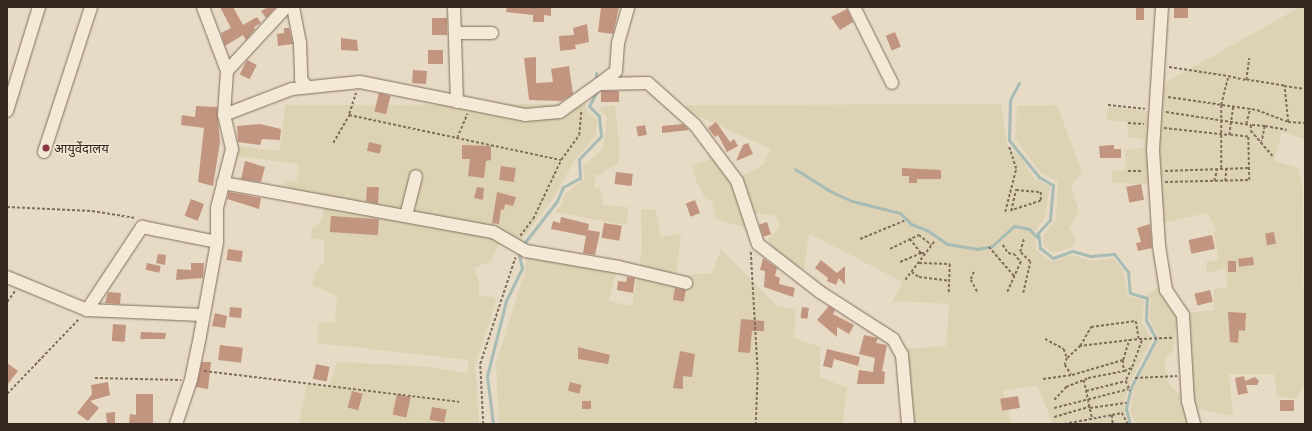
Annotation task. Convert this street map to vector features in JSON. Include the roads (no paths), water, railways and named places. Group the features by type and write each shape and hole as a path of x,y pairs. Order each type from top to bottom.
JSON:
{"street":[{"path":"7,111 39,7"},
{"path":"44,152 91,7"},
{"path":"176,424 192,375 202,315 217,242 217,208 232,149 224,115 227,71 204,7"},
{"path":"227,71 286,7"},
{"path":"292,7 300,43 301,79 307,87"},
{"path":"454,7 457,102"},
{"path":"224,115 292,89 360,82 525,115 560,112 616,71 618,43 628,7"},
{"path":"854,7 892,83"},
{"path":"1162,7 1156,65 1154,126 1154,176 1159,246 1166,290 1183,315 1186,375 1194,424"},
{"path":"455,32 492,33"},
{"path":"599,84 648,82 680,110 737,181 746,200 758,244 775,259 893,339 902,355 903,400 908,424"},
{"path":"406,216 416,176"},
{"path":"223,183 493,232 526,251 619,267 686,283"},
{"path":"87,310 142,227 217,242"},
{"path":"7,277 87,310 202,315"}],"waterway":[{"path":"596,73 597,81"},
{"path":"1019,83 1010,100 1009,140 1039,177 1053,185 1050,220 1038,233 1040,248 1053,258 1072,251 1091,256 1114,254 1128,272 1130,293 1147,298 1146,320 1156,339 1131,387 1126,409 1130,424"},
{"path":"522,246 557,201 563,187 580,178 579,159 601,136 599,116 589,106 598,89"},
{"path":"795,169 828,190 852,201 900,213 911,224 927,230 947,244 977,249 992,246 1014,226 1029,229 1039,239"},
{"path":"493,424 487,376 506,301 522,268 518,251"}],"place":[{"name":"आयुर्वेदालय","path":"46,148"}]}
